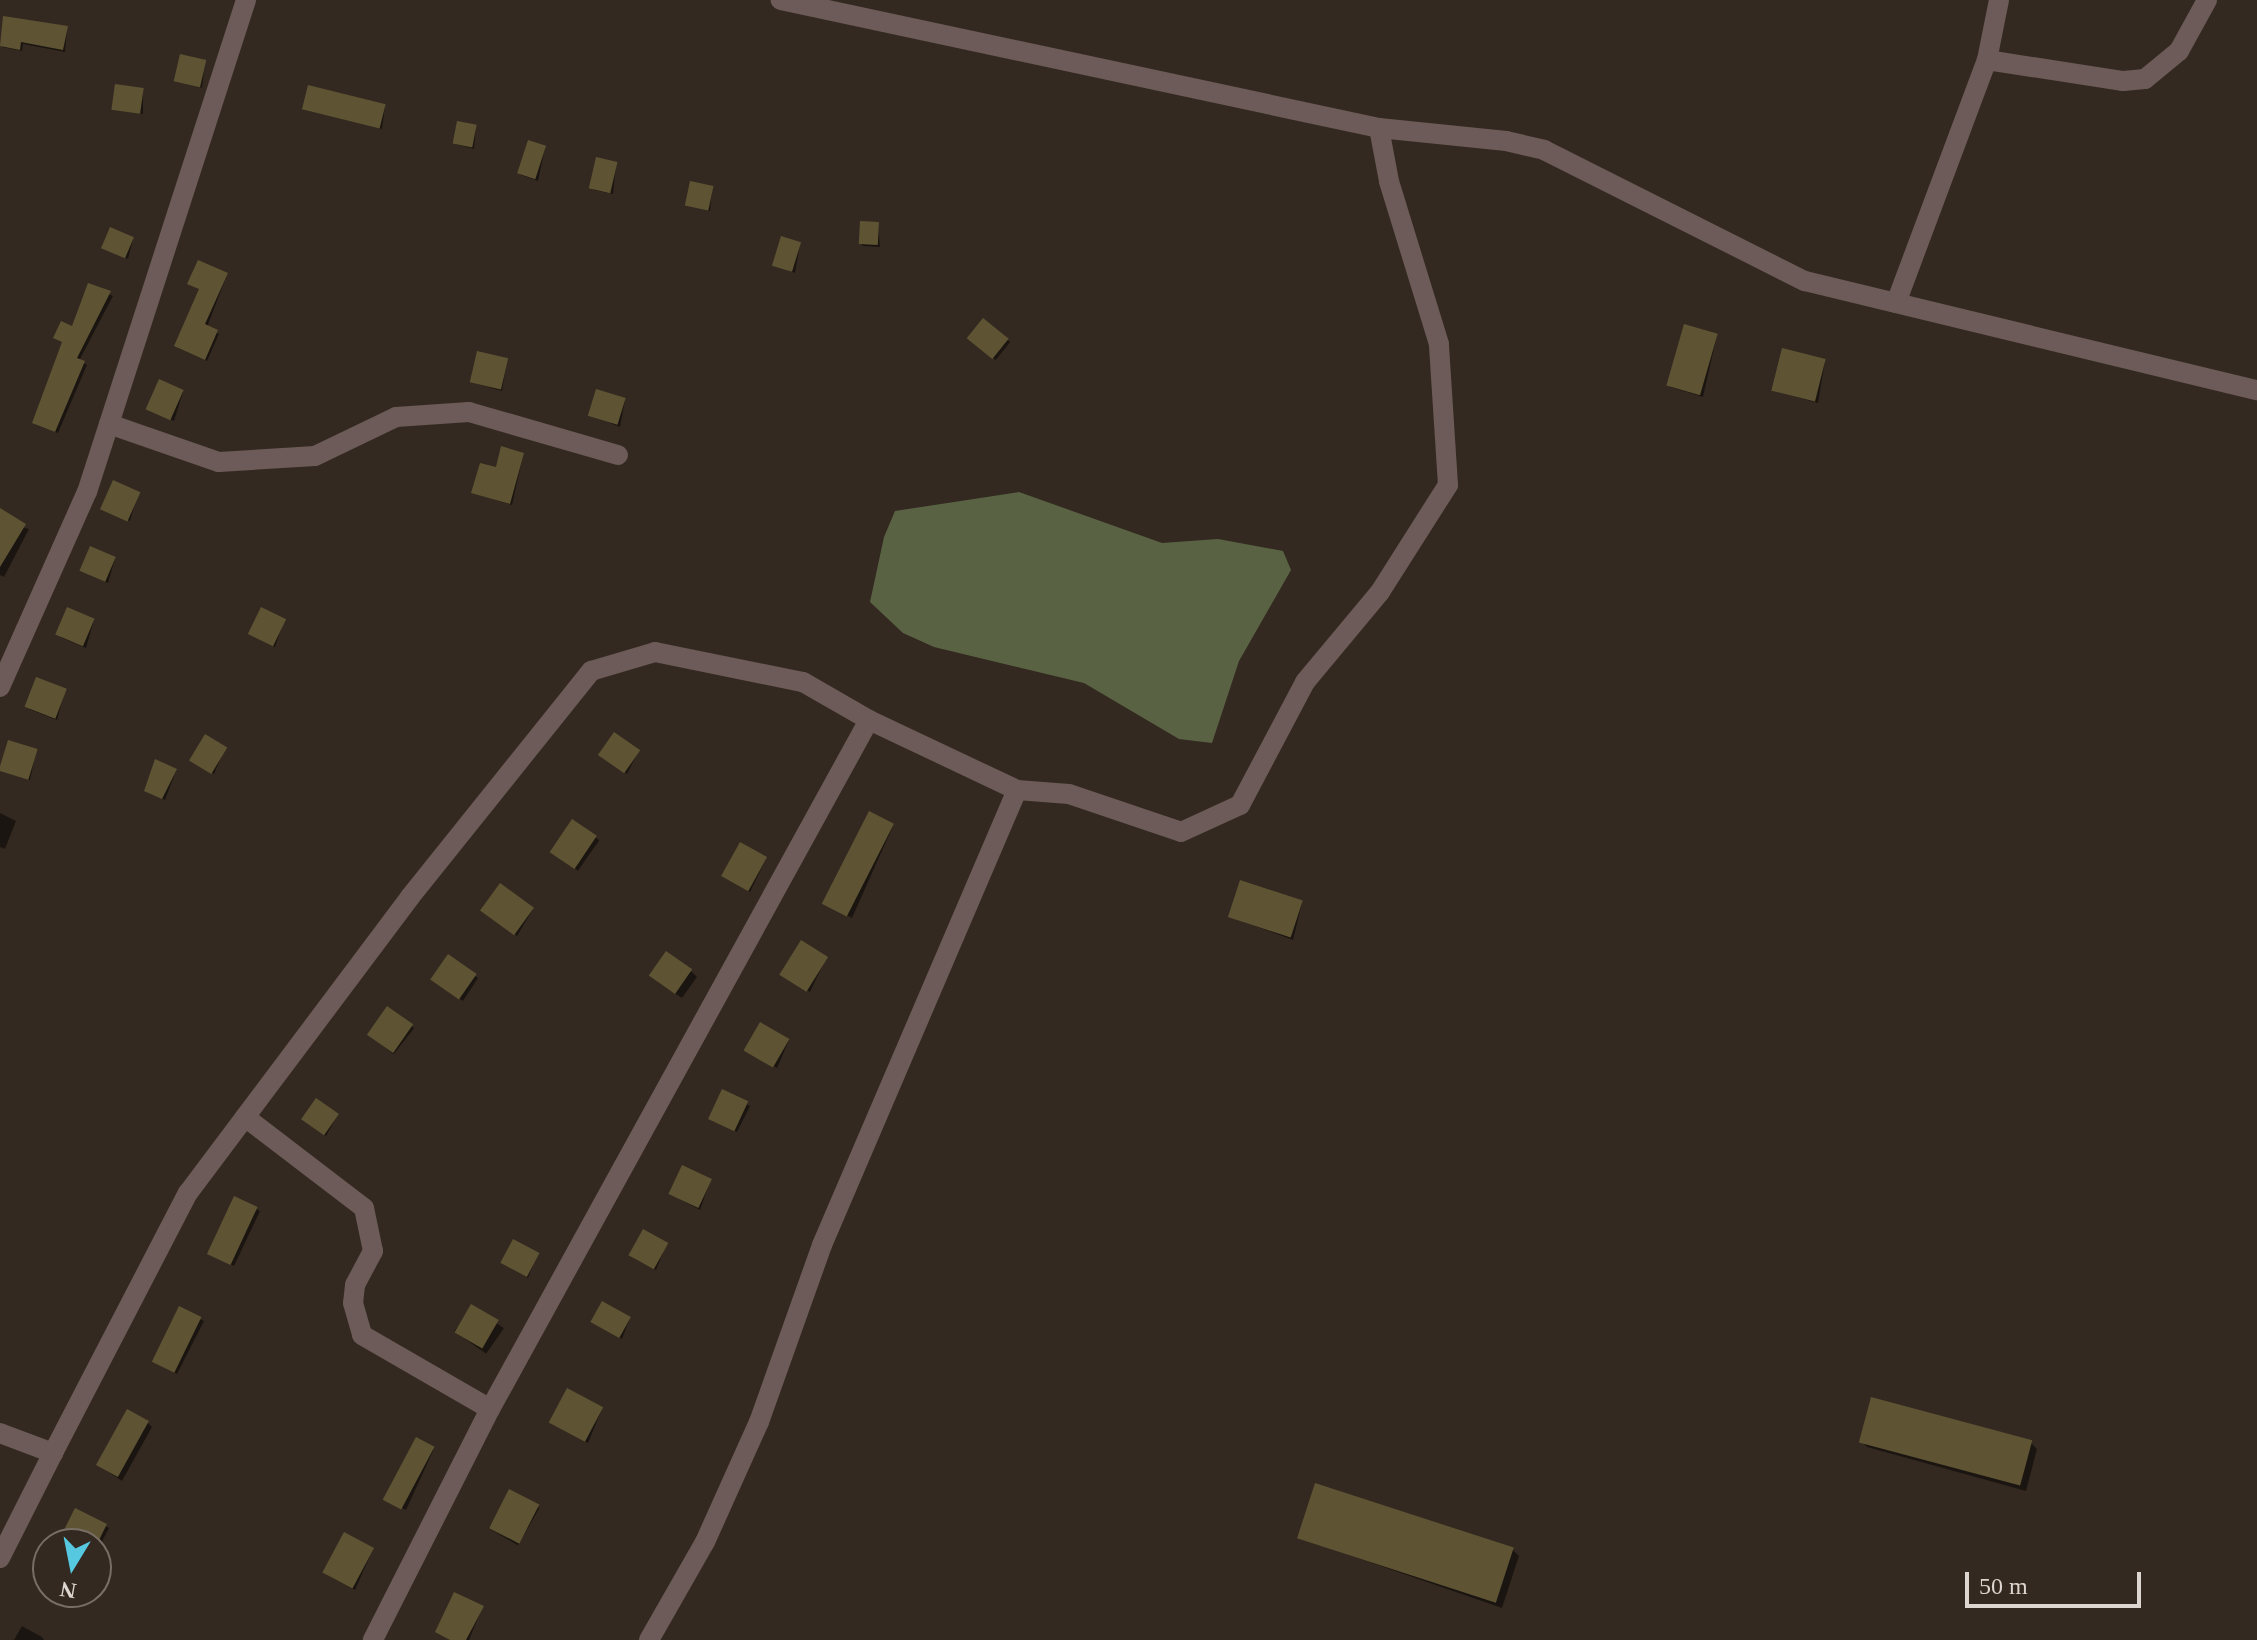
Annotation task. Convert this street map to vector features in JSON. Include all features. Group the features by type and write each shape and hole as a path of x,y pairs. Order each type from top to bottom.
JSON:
{"street":[{"path":"0,687 87,492 246,0"},
{"path":"781,0 1379,128 1506,141 1544,150 1805,281 2257,390"},
{"path":"1896,303 1987,60 1999,0"},
{"path":"1987,60 2123,81 2145,79 2179,51 2207,0"},
{"path":"0,1558 188,1193 410,897 591,671 655,652 803,682 869,720 1017,790 1069,794 1181,832 1240,805 1305,682 1380,592 1448,485 1439,344 1389,181 1379,128"},
{"path":"109,424 219,462 315,456 396,417 469,412 618,455"},
{"path":"373,1640 490,1409 869,720"},
{"path":"649,1640 705,1542 759,1422 822,1245 1017,790"},
{"path":"245,1117 364,1208 373,1251 355,1285 353,1303 362,1335 490,1409"},
{"path":"0,1433 53,1453"}],"shaded area":[{"path":"1019,492 1162,543 1218,539 1283,551 1291,570 1239,661 1212,743 1179,739 1084,683 934,647 903,633 870,602 884,537 895,511"}],"building":[{"path":"3,16 68,26 63,50 21,42 20,50 0,46"},
{"path":"180,54 206,60 200,87 174,81"},
{"path":"115,84 144,88 140,114 111,110"},
{"path":"308,85 386,104 380,129 302,109"},
{"path":"457,121 477,125 472,147 453,144"},
{"path":"528,140 546,146 535,179 517,173"},
{"path":"596,157 617,162 610,193 589,188"},
{"path":"690,181 713,186 708,210 685,205"},
{"path":"860,221 879,222 878,245 859,244"},
{"path":"110,227 134,237 125,258 101,248"},
{"path":"781,236 801,242 792,272 772,266"},
{"path":"198,260 228,273 205,324 218,330 205,360 174,346 199,289 187,284"},
{"path":"88,283 111,291 77,358 85,361 55,432 32,423 62,342 53,338 61,321 72,326"},
{"path":"983,318 1009,339 992,359 967,338"},
{"path":"1684,324 1718,334 1700,395 1666,386"},
{"path":"1782,348 1826,359 1815,402 1771,391"},
{"path":"477,351 508,358 501,389 470,382"},
{"path":"159,379 184,390 170,420 146,409"},
{"path":"596,389 626,398 617,425 588,416"},
{"path":"501,446 524,453 510,504 471,493 480,463 496,467"},
{"path":"113,480 140,492 127,521 100,509"},
{"path":"0,508 26,524 0,567"},
{"path":"90,546 116,557 105,582 79,571"},
{"path":"67,607 95,619 83,646 55,635"},
{"path":"261,607 286,619 273,646 248,634"},
{"path":"36,677 67,689 55,719 25,707"},
{"path":"614,732 640,750 624,773 598,755"},
{"path":"205,734 227,747 211,774 189,761"},
{"path":"8,740 38,749 28,780 0,771"},
{"path":"155,759 177,769 162,799 144,791"},
{"path":"869,811 894,824 847,916 822,904"},
{"path":"572,819 597,836 575,869 550,852"},
{"path":"740,842 767,857 748,891 721,876"},
{"path":"1240,880 1303,900 1291,937 1228,917"},
{"path":"500,883 534,908 514,935 480,911"},
{"path":"801,940 828,957 806,992 779,975"},
{"path":"666,951 692,969 675,994 649,976"},
{"path":"448,954 477,974 459,999 430,979"},
{"path":"387,1006 413,1024 393,1053 367,1035"},
{"path":"760,1022 789,1039 773,1068 744,1051"},
{"path":"722,1089 748,1101 734,1131 708,1119"},
{"path":"316,1098 339,1114 324,1135 301,1119"},
{"path":"682,1165 712,1179 698,1208 668,1194"},
{"path":"234,1196 258,1207 231,1265 207,1254"},
{"path":"643,1229 668,1243 654,1269 628,1255"},
{"path":"513,1239 539,1253 527,1277 500,1263"},
{"path":"602,1301 631,1317 619,1338 590,1322"},
{"path":"471,1304 499,1320 482,1349 455,1333"},
{"path":"179,1306 201,1317 174,1373 152,1362"},
{"path":"567,1388 603,1407 585,1442 549,1422"},
{"path":"1871,1397 2032,1440 2020,1486 1859,1442"},
{"path":"127,1409 149,1421 118,1477 96,1465"},
{"path":"416,1437 435,1447 401,1510 383,1500"},
{"path":"1315,1483 1514,1548 1496,1603 1297,1538"},
{"path":"509,1489 539,1504 519,1544 489,1528"},
{"path":"75,1508 107,1524 105,1528 65,1528"},
{"path":"344,1532 374,1548 352,1589 322,1573"},
{"path":"454,1592 484,1606 466,1640 450,1640 435,1632"}]}
